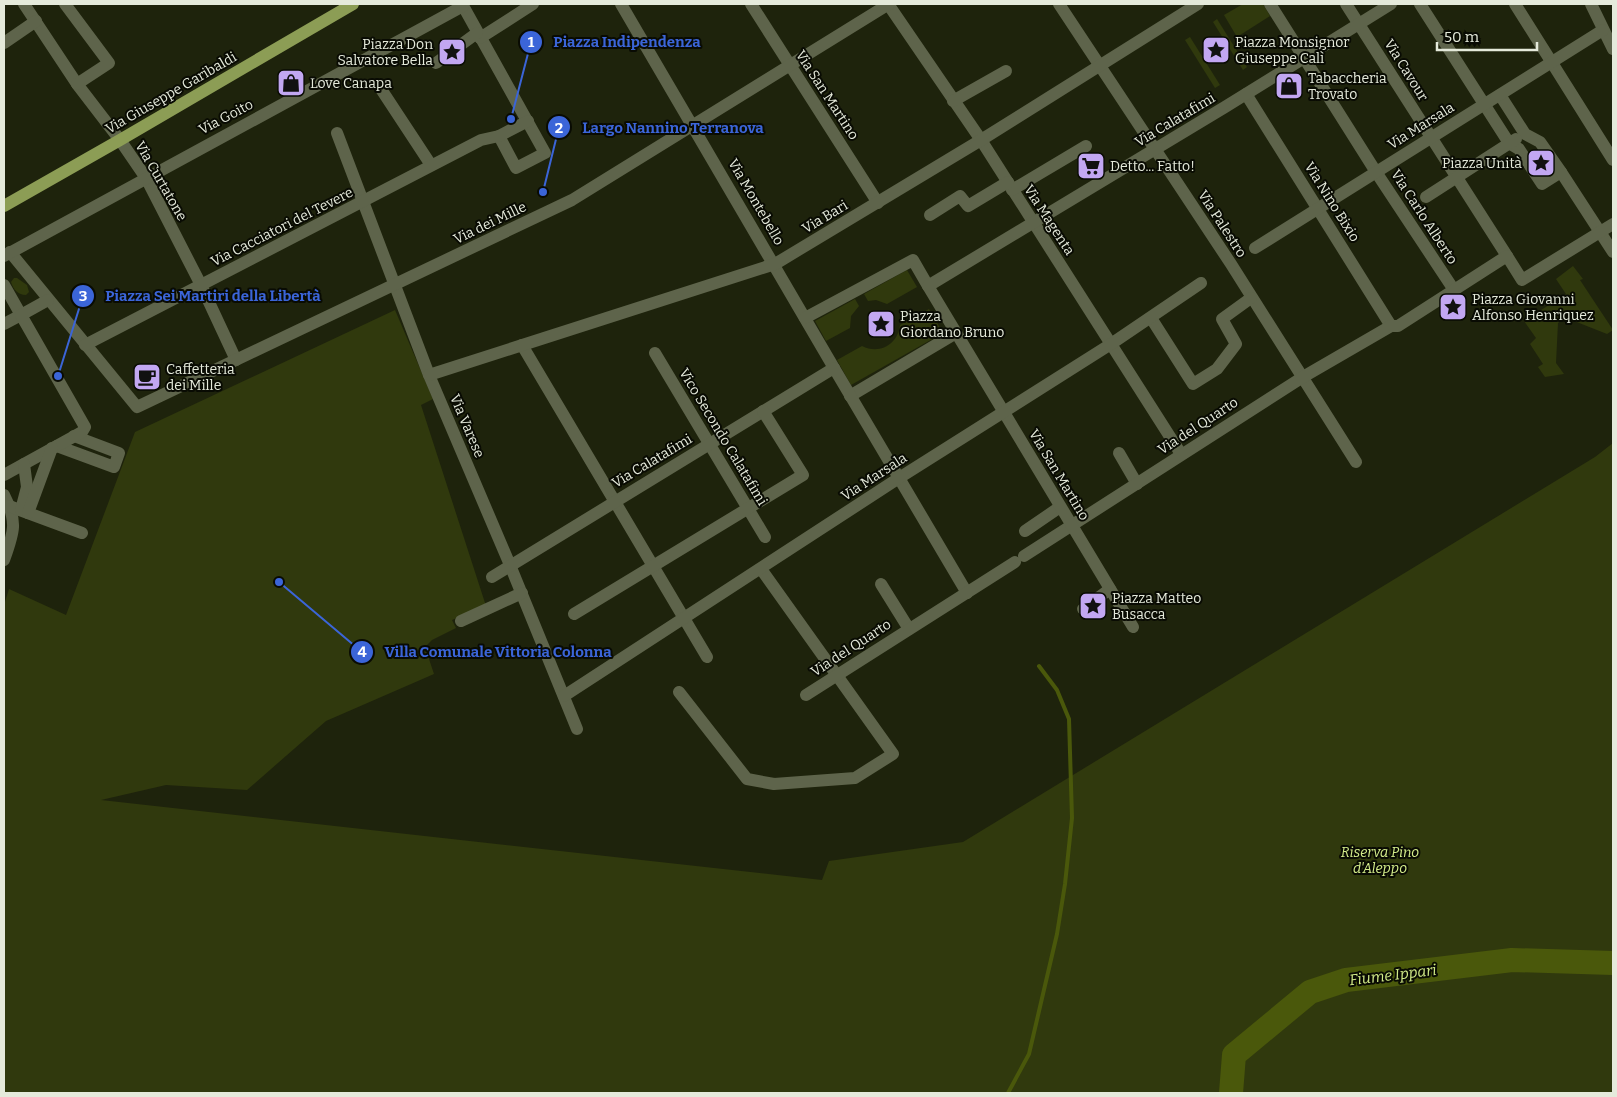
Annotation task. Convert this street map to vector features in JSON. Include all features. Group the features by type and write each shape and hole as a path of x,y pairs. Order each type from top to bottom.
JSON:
{"main road":[{"name":"Via Giuseppe Garibaldi","path":"4,206 353,4"}],"street":[{"name":"Via Curtatone","path":"24,4 77,84 120,140 146,178 201,285 236,360"},
{"path":"65,4 108,63 77,84"},
{"path":"436,63 533,4"},
{"name":"Via Montebello","path":"621,4 775,264 831,370 852,399"},
{"name":"Via San Martino","path":"751,4 878,203"},
{"name":"Via dei Mille","path":"90,343 137,407 395,286 572,200 889,4"},
{"name":"Via Magenta","path":"889,4 981,140 1181,454"},
{"name":"Via Palestro","path":"1059,4 1156,149 1356,462"},
{"name":"Via Carlo Alberto","path":"1270,4 1304,62 1452,286"},
{"name":"Via Cavour","path":"1346,4 1363,25 1430,138 1522,280 1599,232"},
{"path":"1363,25 1391,4"},
{"path":"1420,4 1507,145 1519,150 1542,184 1564,176"},
{"path":"1515,4 1613,160"},
{"path":"1591,4 1613,49"},
{"path":"462,5 545,153 516,168 499,136"},
{"name":"Via Goito","path":"7,254 462,5"},
{"name":"Via Bari","path":"429,374 775,264 981,140 1193,5"},
{"path":"4,43 36,21"},
{"name":"Via Calatafimi","path":"932,283 1363,25"},
{"name":"Via Marsala","path":"1255,248 1603,30"},
{"path":"953,101 1006,71"},
{"path":"381,89 432,165"},
{"name":"Via Nino Bixio","path":"1246,94 1391,326"},
{"path":"1500,95 1525,134 1540,142 1613,252"},
{"name":"Via Cacciatori del Tevere","path":"90,343 481,140 499,136 528,121"},
{"name":"Via Varese","path":"338,133 429,374 522,593 577,729"},
{"path":"1426,197 1525,134"},
{"path":"930,215 960,196 968,206 1086,146"},
{"path":"1599,232 1613,224"},
{"name":"Via del Quarto","path":"806,695 1303,377 1391,326 1398,326 1452,286 1504,253"},
{"path":"7,254 90,343"},
{"name":"Via San Martino","path":"803,315 913,260 932,283 958,336 1133,627"},
{"name":"Via Marsala","path":"564,696 899,478 1111,344 1201,284"},
{"path":"4,286 85,424 84,430 4,475"},
{"path":"1151,318 1193,384 1217,369 1236,344 1222,318 1251,298"},
{"path":"4,324 48,300"},
{"path":"958,336 852,399 967,593"},
{"path":"522,345 707,657"},
{"name":"Vico Secondo Calatafimi","path":"656,353 765,537"},
{"name":"Via Calatafimi","path":"492,576 831,370"},
{"path":"574,614 803,475 764,411"},
{"path":"55,447 114,467 119,453 74,436"},
{"path":"25,512 55,447"},
{"path":"1119,453 1137,484"},
{"path":"24,464 27,487 25,512"},
{"path":"6,500 25,512 82,533"},
{"path":"4,560 13,534 14,522 6,500"},
{"path":"1025,531 1060,507"},
{"path":"679,692 747,779 774,784 855,778 893,754 761,568"},
{"path":"881,584 910,629"},
{"path":"1083,608 1110,589"},
{"path":"461,621 522,593"}],"green space":[{"path":"1243,4 1263,4 1270,16 1237,37 1224,15"},
{"path":"1217,19 1247,67 1243,70 1213,22"},
{"path":"1190,37 1220,85 1215,88 1185,40"},
{"path":"1573,266 1583,279 1580,280 1613,330 1607,334 1564,317 1558,323 1556,363 1564,374 1545,377 1538,367 1543,364 1530,344 1536,338 1524,321 1566,294 1556,279"},
{"path":"907,270 917,287 887,304 876,300 868,301 864,294"},
{"path":"14,278 27,285 29,292 26,295 18,293 15,289 11,282"},
{"path":"855,299 859,306 851,316 850,328 826,341 815,321"},
{"path":"929,309 943,333 851,385 837,360 862,346 875,349 887,346 896,338 900,325"},
{"name":"Riserva Pino d'Aleppo","path":"395,310 433,399 421,405 486,606 452,620 456,628 432,640 425,647 434,674 326,721 247,790 166,785 101,800 822,880 829,861 963,842 1595,457 1613,443 1613,1093 4,1093 4,605 9,589 66,615 135,432"}],"waterway":[{"path":"1008,1093 1029,1054 1057,934 1065,884 1072,818 1069,719 1057,690 1039,666"},
{"name":"Fiume Ippari","path":"1231,1093 1234,1055 1310,992 1346,980 1512,960 1613,963"}],"place":[{"name":"Piazza Monsignor Giuseppe Calì","path":"1216,50"},
{"name":"Piazza Don Salvatore Bella","path":"452,52"},
{"name":"Love Canapa","path":"291,83"},
{"name":"Tabaccheria Trovato","path":"1289,86"},
{"name":"Piazza Indipendenza","path":"511,119"},
{"name":"Piazza Unità","path":"1541,163"},
{"name":"Detto... Fatto!","path":"1091,166"},
{"name":"Largo Nannino Terranova","path":"543,192"},
{"name":"Piazza Giovanni Alfonso Henriquez","path":"1453,307"},
{"name":"Piazza Giordano Bruno","path":"881,324"},
{"name":"Piazza Sei Martiri della Libertà","path":"58,376"},
{"name":"Caffetteria dei Mille","path":"147,377"},
{"name":"Villa Comunale Vittoria Colonna","path":"279,582"},
{"name":"Piazza Matteo Busacca","path":"1093,606"}]}
